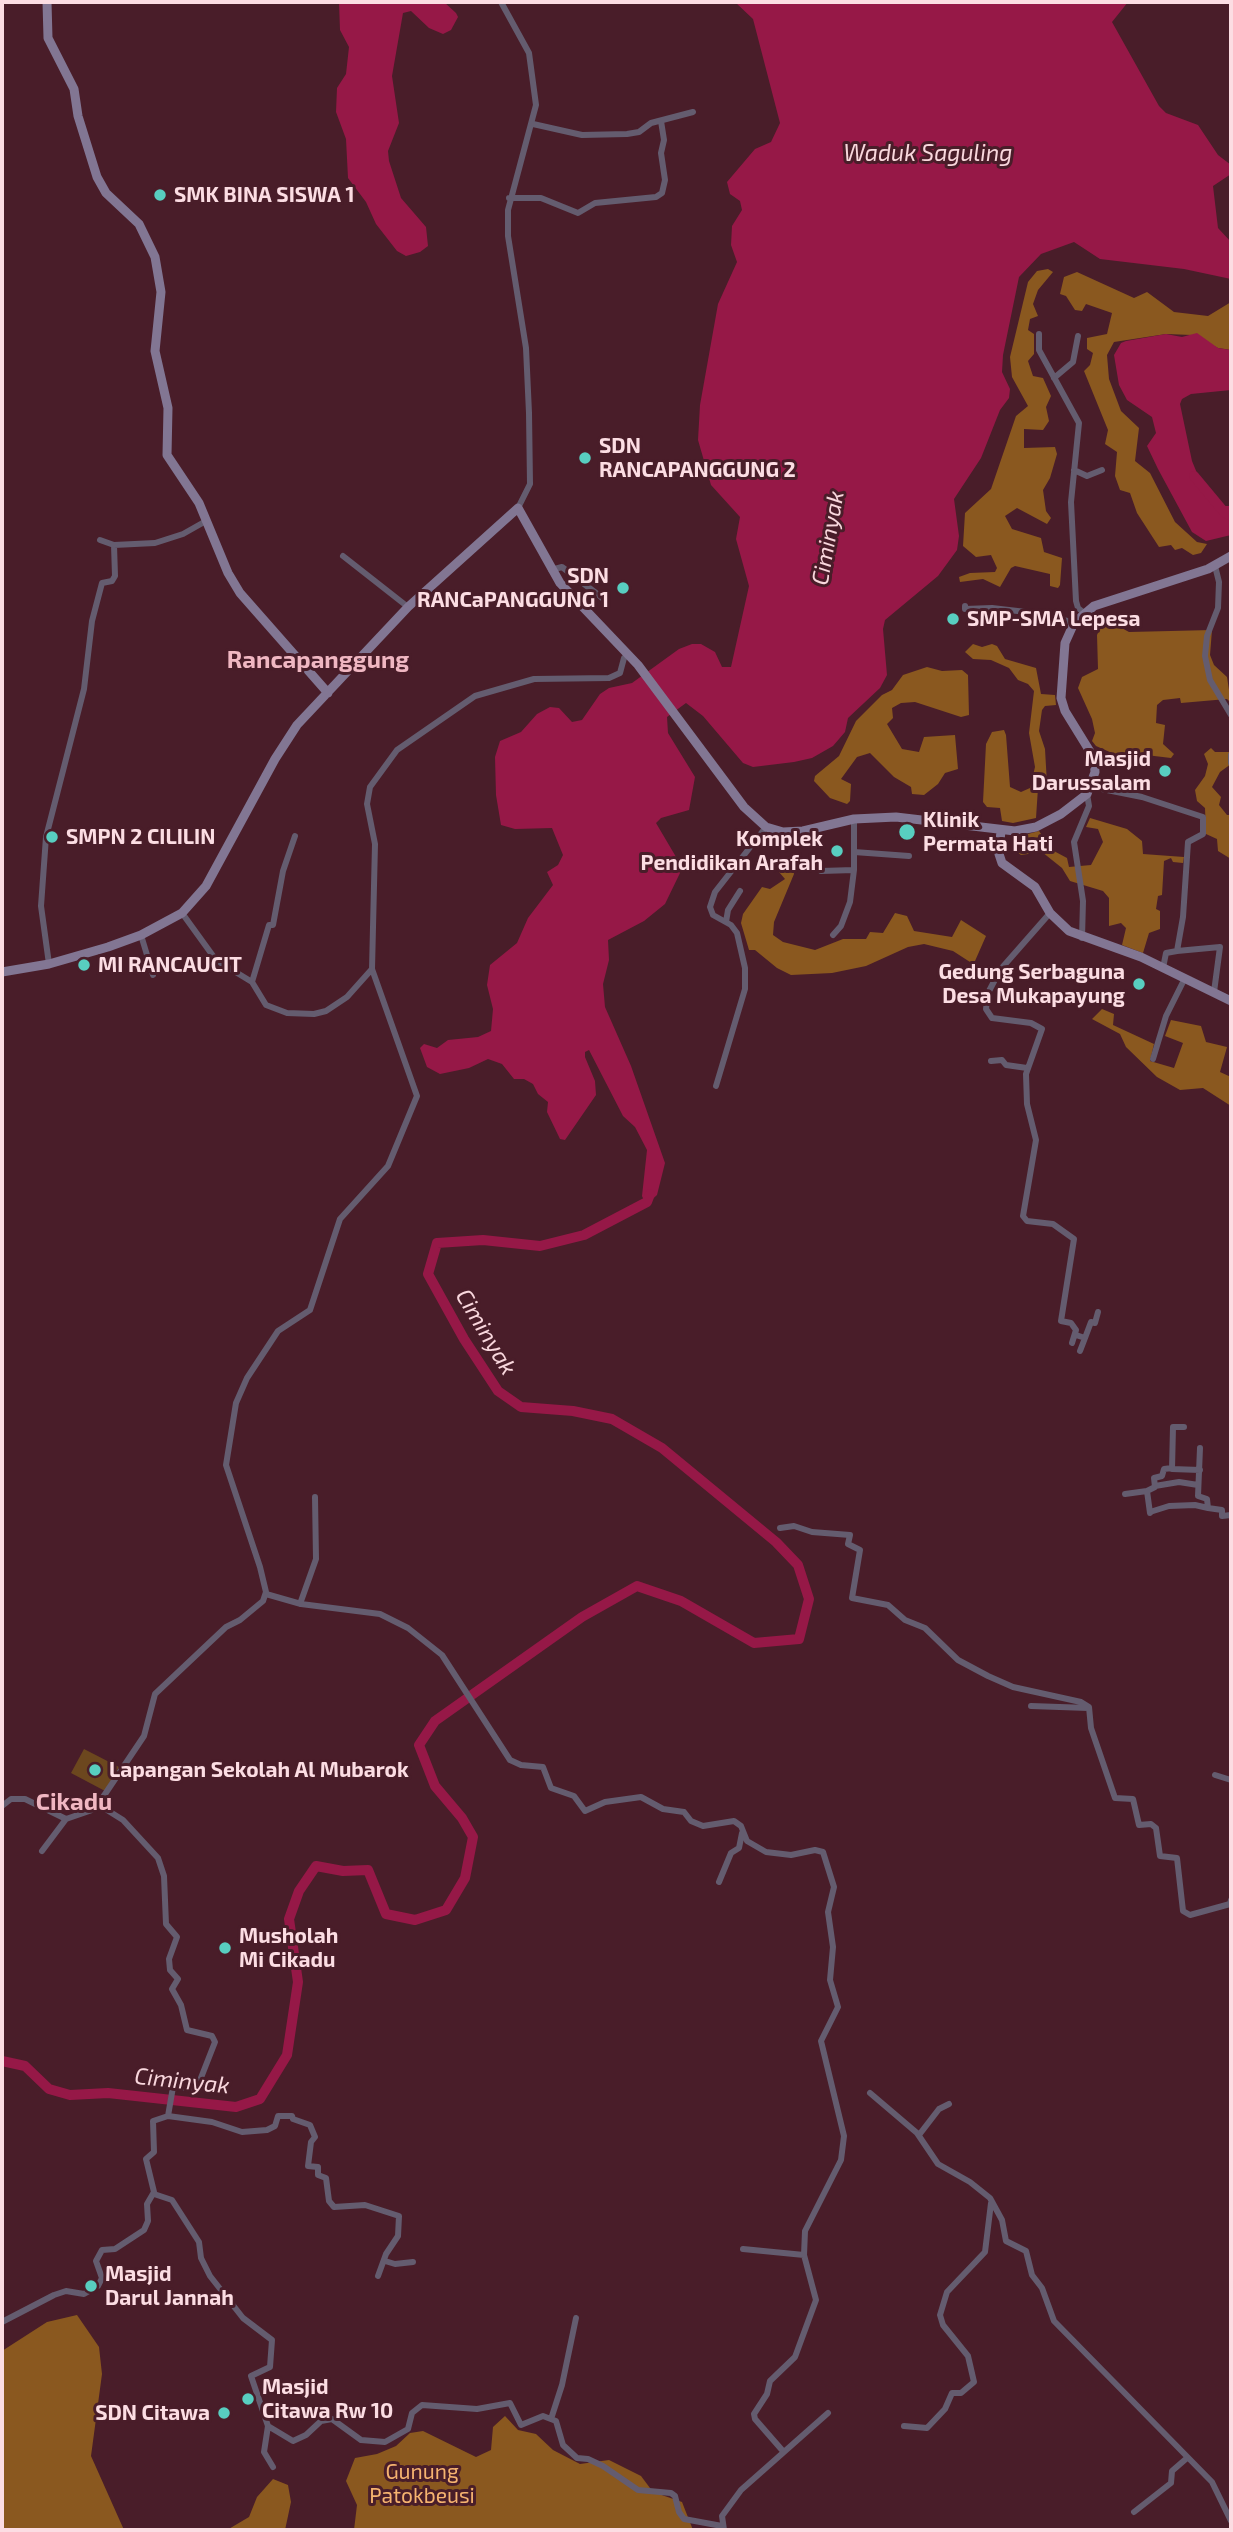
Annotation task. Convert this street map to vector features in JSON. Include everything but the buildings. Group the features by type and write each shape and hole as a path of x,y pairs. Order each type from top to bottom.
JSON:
{"main road":[{"path":"47,2 48,38 74,89 78,116 97,177 106,193 139,224 155,257 161,292 155,351 168,408 167,455 194,494 240,593 328,693"},
{"path":"2,972 50,964 141,935 182,914 206,886 289,737 408,607 518,508 551,570 638,665 729,788 766,827 793,833 854,819 910,818 1001,830 1036,827 1089,791 1094,758 1065,712 1061,698 1065,643 1074,623 1083,612 1101,603 1215,566 1231,556"},
{"path":"1001,830 1000,860 1035,887 1050,913 1069,932 1122,949 1231,1001"}],"street":[{"path":"501,2 519,30 533,66 536,105 533,124 509,198 508,236 526,348 529,413 530,484 518,508"},
{"path":"533,124 582,135 604,135 639,132 651,123 693,112"},
{"path":"509,198 541,198 578,213 595,204 656,197 662,193 665,180 660,153 664,140 661,121"},
{"path":"1040,334 1039,349 1079,423 1071,502 1076,601 1083,612"},
{"path":"1054,378 1073,362 1078,336"},
{"path":"1074,470 1087,477 1102,470"},
{"path":"100,540 114,545 155,542 183,534 206,521"},
{"path":"50,964 41,906 46,836 84,689 87,640 102,583 112,581 115,576 114,545"},
{"path":"343,556 408,607"},
{"path":"1215,566 1219,582 1218,608 1207,636 1205,656 1210,680 1231,715"},
{"path":"551,570 562,567 605,600"},
{"path":"965,606 968,610 992,608 1043,614 1074,623"},
{"path":"41,1851 66,1819 90,1812 99,1805 144,1736 155,1694 226,1627 259,1605 266,1594 252,1538 226,1465 234,1412 247,1378 278,1331 310,1310 343,1214 382,1173 394,1155 417,1096 372,970 375,844 367,804 370,787 397,750 475,696 534,679 609,678 620,673 624,658 628,654"},
{"path":"1231,755 1231,763"},
{"path":"1082,938 1083,901 1074,842 1089,806 1089,791 1142,797 1203,817 1203,834 1188,842 1183,917 1177,950"},
{"path":"833,935 845,919 854,870 854,819"},
{"path":"716,1086 745,989 743,952 737,933 726,922 713,915 709,907 711,899 766,827"},
{"path":"252,982 269,925 273,925 284,870 295,836"},
{"path":"855,852 909,856"},
{"path":"821,871 854,870"},
{"path":"726,922 728,910 740,891"},
{"path":"1050,913 1000,970 987,1003 987,1012 992,1018 1014,1020 1042,1028 1027,1068 1027,1104 1036,1140 1023,1216 1027,1222 1054,1224 1073,1239 1060,1321 1072,1323 1076,1335 1073,1342"},
{"path":"182,914 216,960 252,982 266,1005 287,1013 314,1014 326,1011 347,997 372,970"},
{"path":"141,935 153,975"},
{"path":"1163,968 1166,953 1220,947 1214,992"},
{"path":"1153,1059 1166,1016 1185,978"},
{"path":"991,1061 1002,1060 1006,1065 1027,1068"},
{"path":"1080,1351 1091,1322 1095,1324 1098,1312"},
{"path":"1076,1335 1085,1338"},
{"path":"1172,1468 1173,1427 1184,1427"},
{"path":"1200,1448 1198,1496 1207,1499 1208,1508"},
{"path":"1155,1486 1154,1478 1162,1476 1164,1469 1200,1470"},
{"path":"1125,1494 1179,1482 1198,1485"},
{"path":"1147,1491 1150,1513 1169,1506 1195,1505 1222,1510 1222,1516 1231,1516"},
{"path":"300,1604 316,1559 315,1497"},
{"path":"780,1528 794,1526 812,1532 850,1535 848,1545 860,1550 852,1598 888,1605 905,1620 925,1628 958,1660 988,1676 1013,1687 1081,1702 1089,1707"},
{"path":"266,1594 300,1604 380,1614 408,1628 442,1655 510,1760 521,1765 544,1767 551,1787 574,1796 585,1811 605,1802 641,1797 663,1809 684,1812 691,1821 703,1826 734,1821 741,1826 739,1848 731,1853 719,1882"},
{"path":"1031,1706 1089,1707"},
{"path":"1089,1707 1091,1728 1115,1798 1133,1799 1139,1825 1151,1824 1156,1828 1160,1856 1177,1858 1183,1911 1190,1915 1230,1904 1231,1900"},
{"path":"1215,1775 1231,1780"},
{"path":"2,1806 11,1798 25,1799 66,1819"},
{"path":"99,1805 123,1820 158,1858 164,1876 166,1924 177,1937 169,1959 170,1970 178,1979 172,1989 181,2005 187,2030 215,2039 197,2088 172,2088 168,2116"},
{"path":"742,1833 747,1841 766,1852 791,1855 820,1851 834,1886 828,1912 833,1947 830,1980 838,2013 822,2034 821,2041 845,2136 841,2160 805,2231 804,2255 816,2300 794,2357 770,2381 767,2393 754,2416 782,2451"},
{"path":"870,2093 916,2133 932,2158 986,2194 1002,2220 1006,2241 1027,2251 1032,2275 1040,2284 1054,2321 1162,2428 1212,2482 1231,2521"},
{"path":"916,2133 939,2109 949,2104"},
{"path":"2,2322 54,2295 66,2291 84,2294 98,2286 102,2278 96,2265 97,2257 104,2249 115,2249 142,2233 148,2224 148,2202 154,2194 146,2159 154,2152 154,2118 168,2116 212,2122 243,2132 267,2130 275,2126 278,2116 292,2116 293,2119 310,2125 315,2137 311,2142 308,2166 318,2167 318,2175 326,2178 330,2201 334,2207 365,2204 399,2216 398,2236 386,2254 386,2261 378,2276"},
{"path":"154,2194 172,2200 199,2242 201,2258 210,2276 243,2318 272,2340 270,2367 251,2375 268,2426 264,2452 273,2467"},
{"path":"904,2426 927,2428 944,2409 952,2393 961,2393 974,2382 968,2356 943,2325 940,2315 947,2292 985,2252 991,2203"},
{"path":"743,2249 804,2255"},
{"path":"386,2261 395,2264 413,2262"},
{"path":"551,2420 562,2385 576,2318"},
{"path":"268,2426 293,2441 306,2435 321,2421 332,2419 361,2440 385,2442 408,2429 412,2413 422,2405 477,2409 510,2403 518,2423 522,2425 537,2417 551,2420 560,2427 563,2445 577,2458 595,2462 638,2490 671,2493 676,2496 679,2512 684,2519 723,2528 722,2516 732,2501 782,2451 828,2413"},
{"path":"1134,2512 1171,2483 1172,2471 1187,2458"}],"shaded area":[{"name":"Lapangan Sekolah Al Mubarok","path":"84,1749 119,1767 105,1791 71,1773"}],"green space":[{"path":"1048,269 1053,272 1038,290 1033,304 1038,316 1030,319 1028,330 1034,334 1034,354 1028,361 1033,376 1043,378 1051,396 1046,407 1049,421 1043,430 1024,429 1024,448 1055,447 1057,454 1050,478 1043,490 1046,511 1051,518 1047,524 1017,508 1005,516 1012,529 1041,538 1044,552 1062,558 1060,585 1058,588 1050,586 1050,574 1015,566 1000,587 983,579 960,582 959,577 970,573 995,572 997,568 991,555 976,557 963,546 965,513 991,489 1016,416 1028,406 1012,377 1010,357 1028,282 1037,271"},
{"path":"1077,272 1134,298 1147,292 1174,312 1208,316 1231,302 1231,350 1218,348 1192,335 1166,334 1114,342 1107,355 1109,379 1121,411 1139,428 1135,461 1150,473 1175,522 1197,542 1207,544 1201,553 1193,555 1182,548 1175,550 1171,545 1159,547 1137,513 1130,493 1120,490 1115,476 1117,452 1105,444 1108,430 1084,371 1090,365 1093,353 1087,349 1087,338 1107,334 1112,313 1086,304 1082,311 1075,310 1066,296 1060,294 1064,277"},
{"path":"1107,620 1129,632 1212,630 1210,655 1214,665 1227,677 1231,703 1227,699 1181,703 1180,698 1163,700 1157,705 1156,723 1165,725 1163,744 1174,754 1171,758 1146,755 1126,759 1096,746 1092,741 1095,733 1092,719 1078,688 1082,677 1098,669 1097,635 1103,622"},
{"path":"973,644 982,647 992,644 997,646 1005,659 1036,668 1041,694 1055,695 1056,705 1045,706 1042,710 1039,731 1045,749 1047,784 1038,788 1036,818 1013,823 1002,821 1000,808 987,807 983,802 986,744 992,732 1004,730 1006,735 1010,787 1021,792 1030,788 1035,767 1029,733 1034,691 1028,684 1018,680 1009,668 991,660 973,659 965,652"},
{"path":"927,667 942,671 962,670 968,675 969,715 961,717 915,702 901,703 892,708 893,718 887,724 902,749 919,752 924,737 955,735 958,769 945,773 938,784 924,795 912,794 911,787 894,777 870,753 857,757 841,779 851,784 850,801 847,804 830,798 814,781 815,776 839,756 856,721 882,695 892,690 903,675"},
{"path":"1211,748 1215,752 1231,752 1231,764 1220,772 1212,787 1221,797 1219,805 1227,815 1231,815 1231,859 1218,851 1217,839 1206,834 1205,808 1197,801 1195,790 1205,776 1208,764 1204,754"},
{"path":"1090,818 1127,829 1142,841 1143,854 1184,857 1183,863 1173,862 1171,858 1164,861 1162,895 1158,896 1156,909 1160,911 1160,929 1149,933 1143,953 1122,945 1126,928 1121,923 1109,926 1109,898 1103,891 1070,881 1062,868 1042,852 1021,855 1014,850 1017,837 1039,831 1052,850 1067,858 1069,867 1091,865 1103,842 1098,829 1086,827"},
{"path":"782,862 792,862 794,874 774,922 773,935 783,942 815,950 843,939 866,939 870,932 883,933 895,913 907,916 914,931 952,937 961,920 986,936 975,961 970,962 953,951 924,944 908,947 866,966 832,973 791,975 777,968 755,950 749,950 741,923 743,914 762,887 770,889 785,879 779,872"},
{"path":"1102,1009 1114,1014 1113,1025 1154,1044 1150,1061 1174,1068 1183,1043 1165,1036 1171,1020 1201,1026 1206,1042 1227,1047 1220,1072 1231,1077 1231,1106 1203,1088 1180,1090 1157,1077 1126,1047 1120,1034 1092,1019"},
{"path":"77,2315 99,2347 102,2374 91,2456 124,2530 2,2530 2,2351 47,2322"},
{"name":"Gunung Patokbeusi","path":"505,2416 518,2430 536,2434 553,2450 580,2464 609,2460 641,2476 653,2492 682,2502 693,2530 354,2530 357,2505 346,2481 355,2458 377,2454 396,2446 410,2433 423,2431 476,2457 491,2450 493,2427"},
{"path":"273,2479 288,2485 291,2502 285,2530 227,2530 249,2517 257,2497"}],"water":[{"path":"339,2 444,2 458,17 451,30 443,34 429,28 411,11 403,13 392,76 399,123 388,151 389,161 401,198 426,227 428,246 420,252 406,256 397,251 376,224 366,202 348,178 346,139 336,112 337,88 346,74 349,47 340,30"},
{"name":"Waduk Saguling","path":"735,2 1128,2 1112,22 1159,106 1166,113 1198,125 1218,155 1231,165 1231,174 1213,186 1218,228 1231,242 1231,279 1184,269 1100,259 1074,242 1041,254 1019,277 1003,355 1002,372 1010,389 1009,398 1000,410 981,458 954,499 959,536 957,550 938,576 885,620 883,629 887,675 880,688 848,718 845,732 833,746 812,758 753,767 743,763 703,716 686,703 667,717 668,733 695,777 689,810 661,818 656,823 679,862 680,873 665,904 644,921 608,940 609,960 603,984 605,1007 631,1066 665,1163 657,1195 646,1205 642,1196 647,1150 635,1127 623,1116 589,1050 585,1052 585,1057 595,1081 596,1095 565,1140 560,1139 547,1112 548,1102 538,1094 533,1084 524,1079 514,1079 502,1064 488,1059 469,1068 440,1074 427,1067 420,1048 424,1044 437,1048 448,1040 478,1037 491,1031 493,1009 487,985 490,965 517,943 528,918 553,885 547,872 558,865 563,855 552,828 515,829 501,825 496,795 495,757 500,741 521,732 537,714 550,707 559,708 572,722 582,720 600,694 609,688 632,683 679,649 692,644 701,644 715,652 722,667 731,667 749,586 736,539 740,517 711,485 698,440 700,405 718,304 737,262 731,245 732,226 742,210 740,201 730,194 727,182 755,149 771,142 780,123 753,19"},
{"path":"1197,333 1218,348 1231,350 1231,390 1191,394 1182,399 1180,404 1192,461 1206,495 1224,506 1231,506 1231,535 1206,541 1192,532 1158,469 1147,446 1156,433 1152,417 1127,400 1119,385 1114,355 1121,343 1126,341 1166,334 1182,337"}],"waterway":[{"path":"1194,476 1224,512 1231,516"},
{"name":"Ciminyak","path":"2,2061 25,2066 49,2089 70,2095 108,2093 236,2107 260,2099 287,2055 298,1982 289,1919 299,1891 316,1866 343,1871 368,1870 386,1914 415,1920 446,1910 465,1878 473,1837 462,1818 435,1786 419,1745 435,1721 582,1617 637,1586 681,1601 754,1643 799,1639 809,1599 798,1565 776,1542 662,1448 612,1419 573,1411 521,1407 498,1391 464,1339 428,1274 437,1243 483,1240 540,1246 584,1235 647,1202 650,1194"}],"place":[{"name":"SMK BINA SISWA 1","path":"160,195"},
{"name":"SDN RANCAPANGGUNG 2","path":"585,458"},
{"name":"SDN RANCaPANGGUNG 1","path":"623,588"},
{"name":"SMP-SMA Lepesa","path":"953,619"},
{"name":"Masjid Darussalam","path":"1165,771"},
{"name":"Klinik Permata Hati","path":"907,832"},
{"name":"SMPN 2 CILILIN","path":"52,837"},
{"name":"Komplek Pendidikan Arafah","path":"837,851"},
{"name":"MI RANCAUCIT","path":"84,965"},
{"name":"Gedung Serbaguna Desa Mukapayung","path":"1139,984"},
{"name":"Lapangan Sekolah Al Mubarok","path":"95,1770"},
{"name":"Musholah Mi Cikadu","path":"225,1948"},
{"name":"Masjid Darul Jannah","path":"91,2286"},
{"name":"Masjid Citawa Rw 10","path":"248,2399"},
{"name":"SDN Citawa","path":"224,2413"}],"district":[{"name":"Rancapanggung","path":"318,660"},
{"name":"Cikadu","path":"74,1802"}]}
